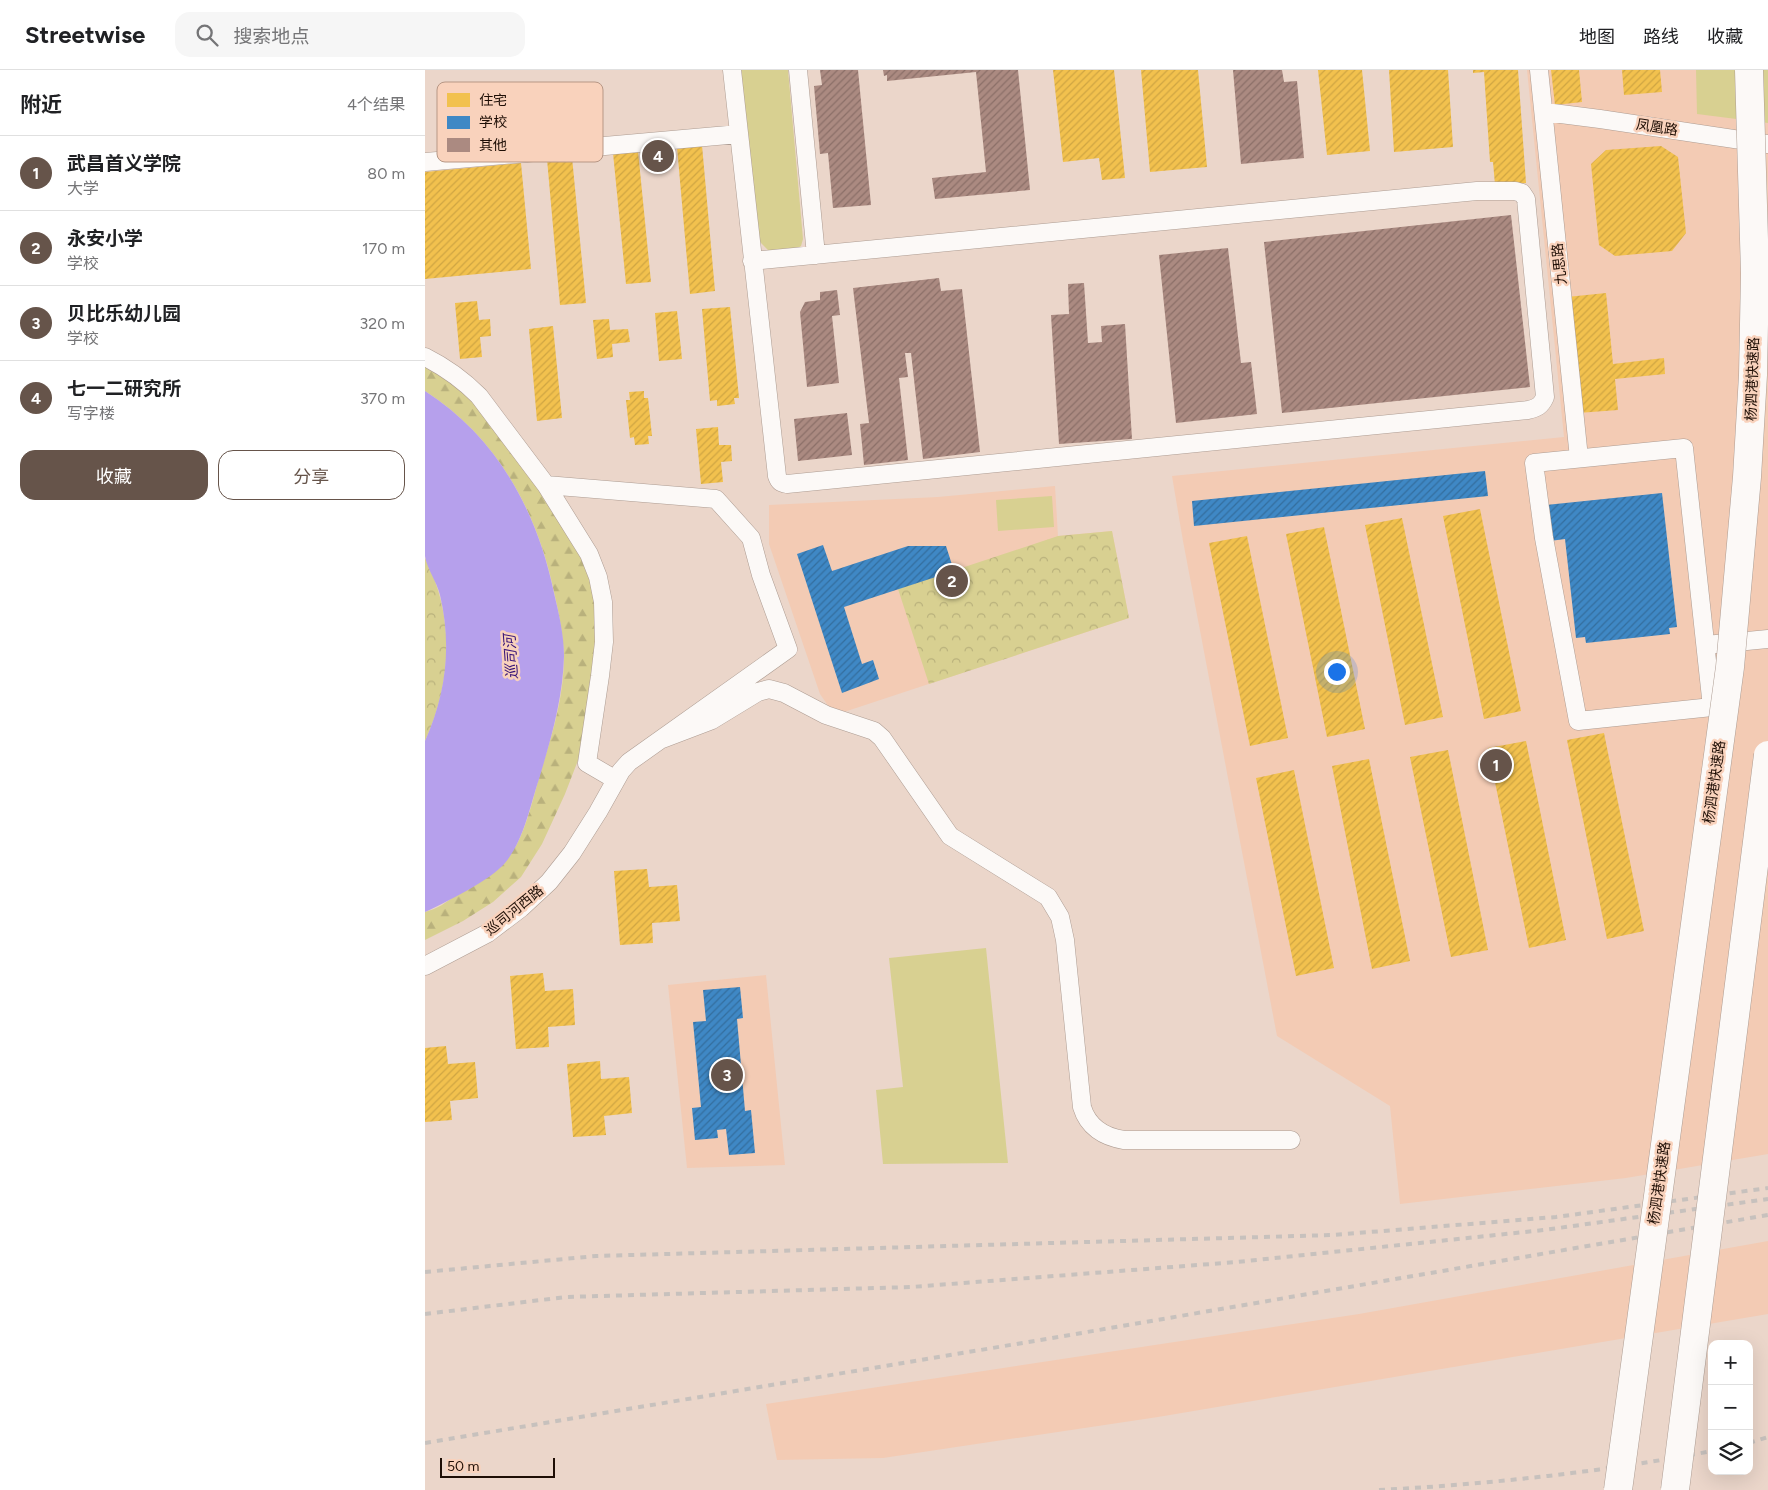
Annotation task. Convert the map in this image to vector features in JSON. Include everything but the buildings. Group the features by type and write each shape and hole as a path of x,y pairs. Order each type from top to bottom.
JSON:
{"highway":[{"name":"杨泗港快速路","path":"1618,1490 1730,666 1753,375 1755,274 1749,70"},
{"path":"1675,1490 1768,755"}],"street":[{"path":"732,70 752,261 778,481 787,484 869,477 1459,417 1537,408 1543,404 1545,397 1546,389 1525,195 1515,191 1477,191 752,261"},
{"path":"798,70 816,255"},
{"name":"九思路","path":"1539,70 1545,112 1579,458"},
{"name":"凤凰路","path":"1545,112 1600,118 1768,144"},
{"path":"603,146 739,134"},
{"path":"425,357 455,375 479,396 546,485 589,554 598,577 603,602 604,642 587,762 616,780"},
{"path":"1684,448 1706,645 1712,707 1578,721 1544,538 1535,463 1684,448"},
{"path":"546,485 714,498 722,504 751,538 761,575 788,649 662,739"},
{"path":"1706,645 1768,639"},
{"path":"662,739 712,720 758,692 769,689 784,693 826,715 874,730 882,738 950,836 1039,890 1053,904 1063,926 1082,1106 1084,1115 1095,1128 1117,1139 1124,1140 1291,1140"},
{"name":"巡司河西路","path":"425,966 488,933 521,908 549,882 572,853 621,771 629,762 662,739"}],"shaded area":[{"path":"1527,70 1768,70 1768,1154 1626,1178 1400,1204 1390,1106 1277,1036 1172,476 1564,437"},
{"path":"1055,486 1058,536 1112,531 1129,618 844,712 831,710 820,694 769,544 769,505 938,497"},
{"path":"766,975 785,1165 687,1168 668,985"},
{"path":"1768,1241 1768,1314 1158,1417 883,1458 777,1460 766,1404 1359,1314"}],"green space":[{"path":"741,70 788,70 803,239 801,246 795,250 769,251 758,237"},
{"path":"1696,70 1768,70 1768,123 1697,114"},
{"path":"425,364 462,388 516,454 586,560 595,602 596,638 582,750 565,794 542,844 521,877 493,902 463,921 425,940 425,912 448,901 494,866 516,846 527,818 554,728 564,671 564,656 559,616 547,562 525,505 493,453 473,430 451,410 425,391"},
{"path":"1052,496 1054,527 998,531 996,500"},
{"path":"1112,531 1129,618 929,684 898,589 1058,536"},
{"path":"425,558 435,580 441,603 446,649 441,696 425,741"},
{"path":"986,948 1008,1163 883,1164 876,1090 903,1087 889,958"}],"water":[{"name":"巡司河","path":"425,391 451,410 473,430 510,478 525,505 547,563 561,624 564,656 559,703 552,734 522,833 512,854 490,876 456,897 425,912 425,741 438,706 442,688 445,670 446,633 440,595 425,556"}],"railway":[{"path":"425,1272 596,1256 1333,1235 1556,1217 1768,1188"},
{"path":"425,1314 566,1297 911,1287 1237,1262 1544,1230 1768,1199"},
{"path":"425,1443 1768,1215"},
{"path":"1753,1442 1768,1437"},
{"path":"1379,1490 1546,1476 1708,1452"}],"place":[{"name":"七一二研究所","path":"658,156"},
{"name":"永安小学","path":"952,581"},
{"name":"武昌首义学院","path":"1496,765"},
{"name":"贝比乐幼儿园","path":"727,1075"}]}
